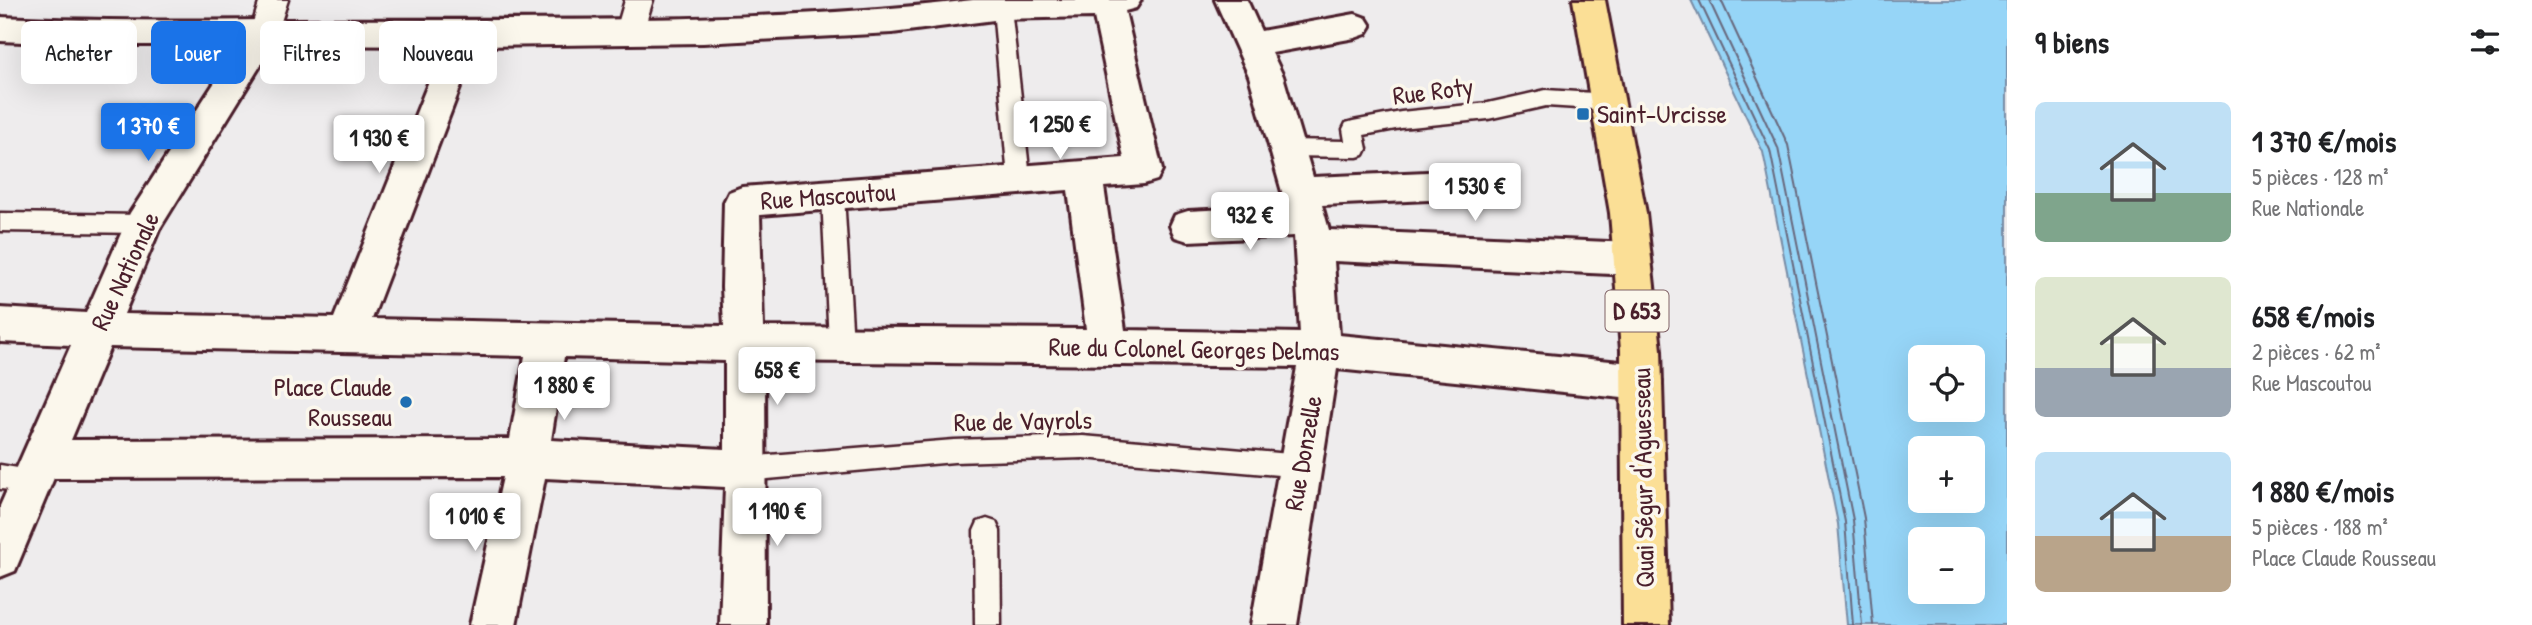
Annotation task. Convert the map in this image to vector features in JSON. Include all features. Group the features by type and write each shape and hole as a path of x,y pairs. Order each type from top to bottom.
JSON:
{"main road":[{"name":"Quai Ségur d'Aguesseau","path":"1589,0 1628,213 1642,382 1646,625"}],"street":[{"path":"631,31 639,0"},
{"name":"Rue Donzelle","path":"1231,0 1266,76 1308,219 1320,350 1274,625"},
{"path":"497,33 703,32 892,10 1117,2"},
{"name":"Rue Mascoutou","path":"743,625 746,344 741,287 742,202 834,197 1019,178 1144,170 1117,2"},
{"path":"0,29 90,33 269,16 379,26"},
{"name":"Rue Nationale","path":"0,556 25,472 96,330 143,224 269,16"},
{"path":"1253,44 1356,26"},
{"path":"345,336 444,84"},
{"path":"1084,175 1108,346"},
{"path":"1188,226 1308,219 1450,185"},
{"path":"1308,219 1632,259"},
{"path":"0,325 96,330 746,344"},
{"path":"493,625 547,340"},
{"name":"Rue du Colonel Georges Delmas","path":"746,344 1320,350 1642,382"},
{"path":"25,472 523,476 746,469"}],"lane":[{"path":"1002,8 1019,178"},
{"name":"Rue Roty","path":"1287,148 1357,149 1353,129 1401,120 1488,111 1546,98 1609,103"},
{"path":"834,197 841,343"},
{"path":"0,222 143,224"},
{"name":"Rue de Vayrols","path":"746,469 954,451 1083,447 1301,466"},
{"path":"987,531 988,625"}],"water":[{"path":"1691,0 2007,0 2007,625 1847,625 1838,524 1763,152"}],"place":[{"name":"Saint-Urcisse","path":"1583,114"},
{"name":"Place Claude Rousseau","path":"406,402"}]}
